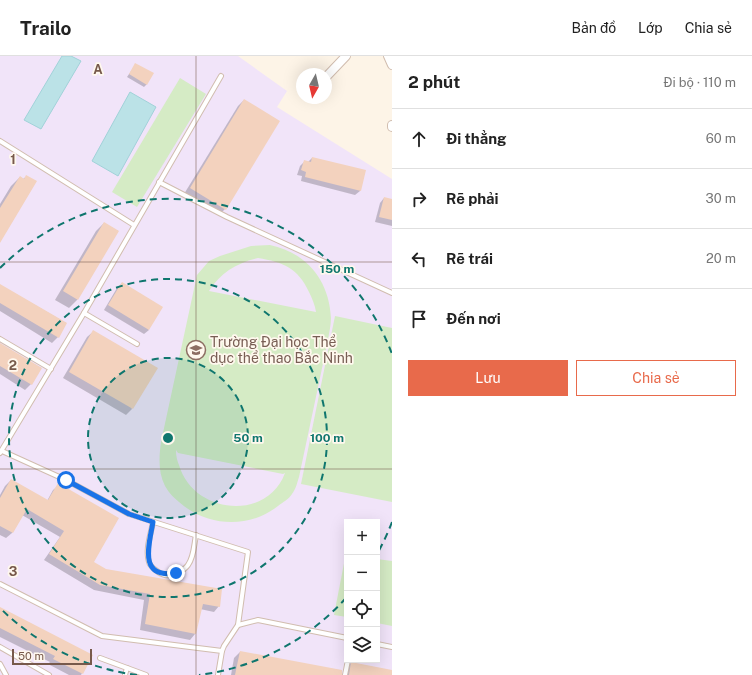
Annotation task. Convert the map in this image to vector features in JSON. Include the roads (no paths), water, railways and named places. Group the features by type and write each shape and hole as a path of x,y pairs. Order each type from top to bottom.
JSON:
{"street":[{"path":"332,71 346,56"},
{"path":"388,56 392,65"}],"lane":[{"path":"218,675 224,646 238,625 248,552 129,514 66,480 1,452 84,313 221,76"},
{"path":"0,141 134,225"},
{"path":"159,182 227,217 392,293"},
{"path":"84,313 137,344"},
{"path":"0,339 51,369"},
{"path":"153,522 147,555 149,564 156,570 166,575 176,573 187,567 192,559 196,535"},
{"path":"0,584 102,636 222,651"},
{"path":"238,625 258,620 344,637"},
{"path":"380,645 392,647"},
{"path":"0,647 49,675"},
{"path":"100,658 143,675"},
{"path":"344,675 347,663"},
{"path":"0,664 6,675"},
{"path":"125,675 127,668"}],"water":[{"path":"62,56 71,56 81,61 41,129 24,120"},
{"path":"130,92 156,107 118,176 92,161"}],"place":[{"name":"Trường Đại học Thể dục thể thao Bắc Ninh","path":"196,350"}]}
